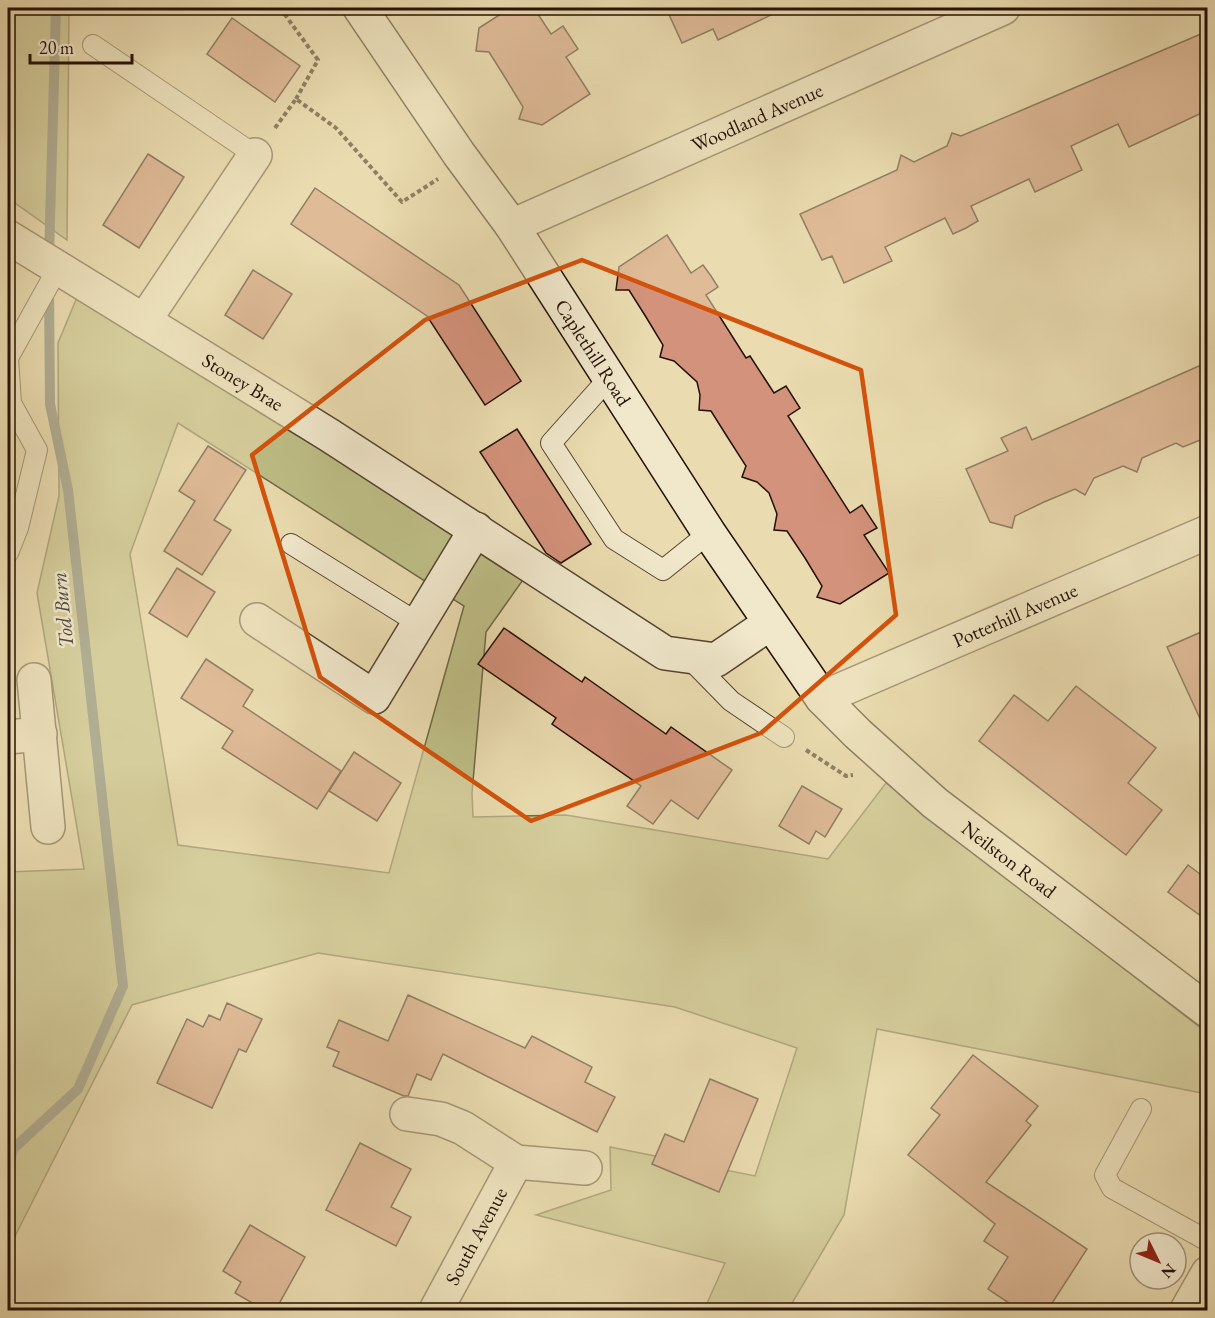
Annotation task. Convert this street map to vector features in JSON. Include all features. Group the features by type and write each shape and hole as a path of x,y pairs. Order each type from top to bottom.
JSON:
{"street":[{"name":"Caplethill Road","path":"360,8 459,154 512,226 709,533 769,624 822,698"},
{"name":"Woodland Avenue","path":"512,226 1003,8"},
{"path":"144,321 255,155"},
{"name":"Stoney Brae","path":"8,237 476,529 665,653 716,660 769,624"},
{"path":"258,620 374,697 476,529"},
{"name":"Potterhill Avenue","path":"822,698 1208,532"},
{"path":"34,680 48,827"},
{"name":"Neilston Road","path":"822,698 858,734 935,803 1208,1011"},
{"path":"8,737 40,734"},
{"path":"407,1114 441,1119 463,1128 516,1162 585,1168"},
{"name":"South Avenue","path":"436,1311 516,1162"},
{"path":"1187,1311 1208,1273"}],"lane":[{"path":"93,45 255,155"},
{"path":"8,553 18,528 37,450 11,403 8,358 58,268"},
{"path":"609,378 551,444 614,538 663,570 709,533"},
{"path":"291,544 418,623"},
{"path":"689,658 731,701 784,737"},
{"path":"1141,1109 1105,1174 1112,1188 1208,1241"}],"path":[{"path":"255,155 296,99 318,60 280,8"},
{"path":"296,99 336,128 402,202 437,180 459,154"}],"highlighted area":[{"path":"582,260 861,370 896,615 761,733 531,821 320,677 252,455 425,320"}],"green space":[{"path":"8,8 69,8 67,240 8,198"},
{"path":"80,290 525,577 486,632 472,793 473,817 566,815 828,859 886,783 1207,1033 1207,1094 877,1029 844,1215 788,1310 704,1310 725,1263 536,1215 611,1190 610,1147 755,1176 797,1048 675,1007 318,953 132,1005 8,1250 8,872 84,869 37,593 59,496 58,343","holes":["178,423 464,606 389,873 178,845 130,554"]}],"building":[{"path":"510,8 534,8 551,34 563,26 578,49 566,57 590,94 542,125 519,119 523,107 489,52 476,51 479,28"},
{"path":"666,8 786,8 718,40 713,29 682,43"},
{"path":"232,18 300,66 275,102 207,54"},
{"path":"1208,31 1208,110 1129,147 1118,124 1071,146 1082,170 1035,192 1029,179 971,206 978,221 953,234 945,218 885,247 892,261 844,283 832,256 822,260 800,214 897,170 901,155 914,162 947,146 952,133 961,136"},
{"path":"148,154 184,177 139,248 103,225"},
{"path":"315,188 459,285 521,381 485,405 427,316 291,224"},
{"path":"667,235 691,273 703,265 711,276 718,287 706,295 746,358 750,356 774,393 786,386 800,408 788,416 850,513 862,505 877,528 864,535 889,573 840,604 817,597 822,586 805,558 787,531 774,530 777,514 769,493 757,482 742,477 746,466 711,411 699,410 700,395 697,382 674,361 660,357 663,345 629,290 616,290 619,267"},
{"path":"253,270 292,294 263,339 225,315"},
{"path":"1208,362 1208,437 1183,447 1176,443 1142,458 1137,472 1123,466 1094,478 1085,495 1075,489 1044,502 1015,516 1012,528 990,522 966,469 1008,451 1001,438 1026,427 1032,440"},
{"path":"517,429 591,544 561,563 546,553 480,452"},
{"path":"208,446 246,470 214,520 231,530 202,575 164,551 195,501 179,491"},
{"path":"177,568 215,592 187,637 149,613"},
{"path":"504,628 582,682 585,677 666,734 671,727 732,770 698,819 671,800 653,824 627,806 641,786 552,724 556,718 478,664"},
{"path":"1208,629 1208,736 1167,647"},
{"path":"206,659 253,690 243,706 341,771 317,809 222,748 233,731 181,698"},
{"path":"1076,686 1156,748 1128,783 1162,810 1126,855 979,741 1014,695 1048,721"},
{"path":"354,752 401,783 377,821 329,791"},
{"path":"802,786 842,809 825,837 816,831 809,844 779,826"},
{"path":"1188,865 1208,880 1208,921 1168,892"},
{"path":"408,995 525,1048 532,1036 592,1067 585,1082 615,1097 597,1132 443,1054 431,1080 417,1074 408,1096 333,1066 339,1052 327,1047 339,1020 388,1041"},
{"path":"227,1003 262,1019 246,1052 239,1049 212,1108 157,1083 187,1019 203,1027 209,1015 220,1020"},
{"path":"973,1055 1038,1106 1026,1121 1031,1125 986,1182 1087,1249 1047,1311 1021,1311 988,1289 1008,1257 984,1241 995,1224 908,1155 940,1115 931,1108"},
{"path":"710,1079 758,1099 719,1192 652,1164 665,1134 684,1142"},
{"path":"360,1143 411,1169 391,1207 411,1217 396,1246 326,1210"},
{"path":"250,1225 305,1257 275,1311 266,1311 235,1293 241,1282 223,1271"}],"waterway":[{"name":"Tod Burn","path":"49,256 56,8"},
{"name":"Tod Burn","path":"8,1169 13,1149 78,1089 123,986 68,490 50,404 49,290"}]}
